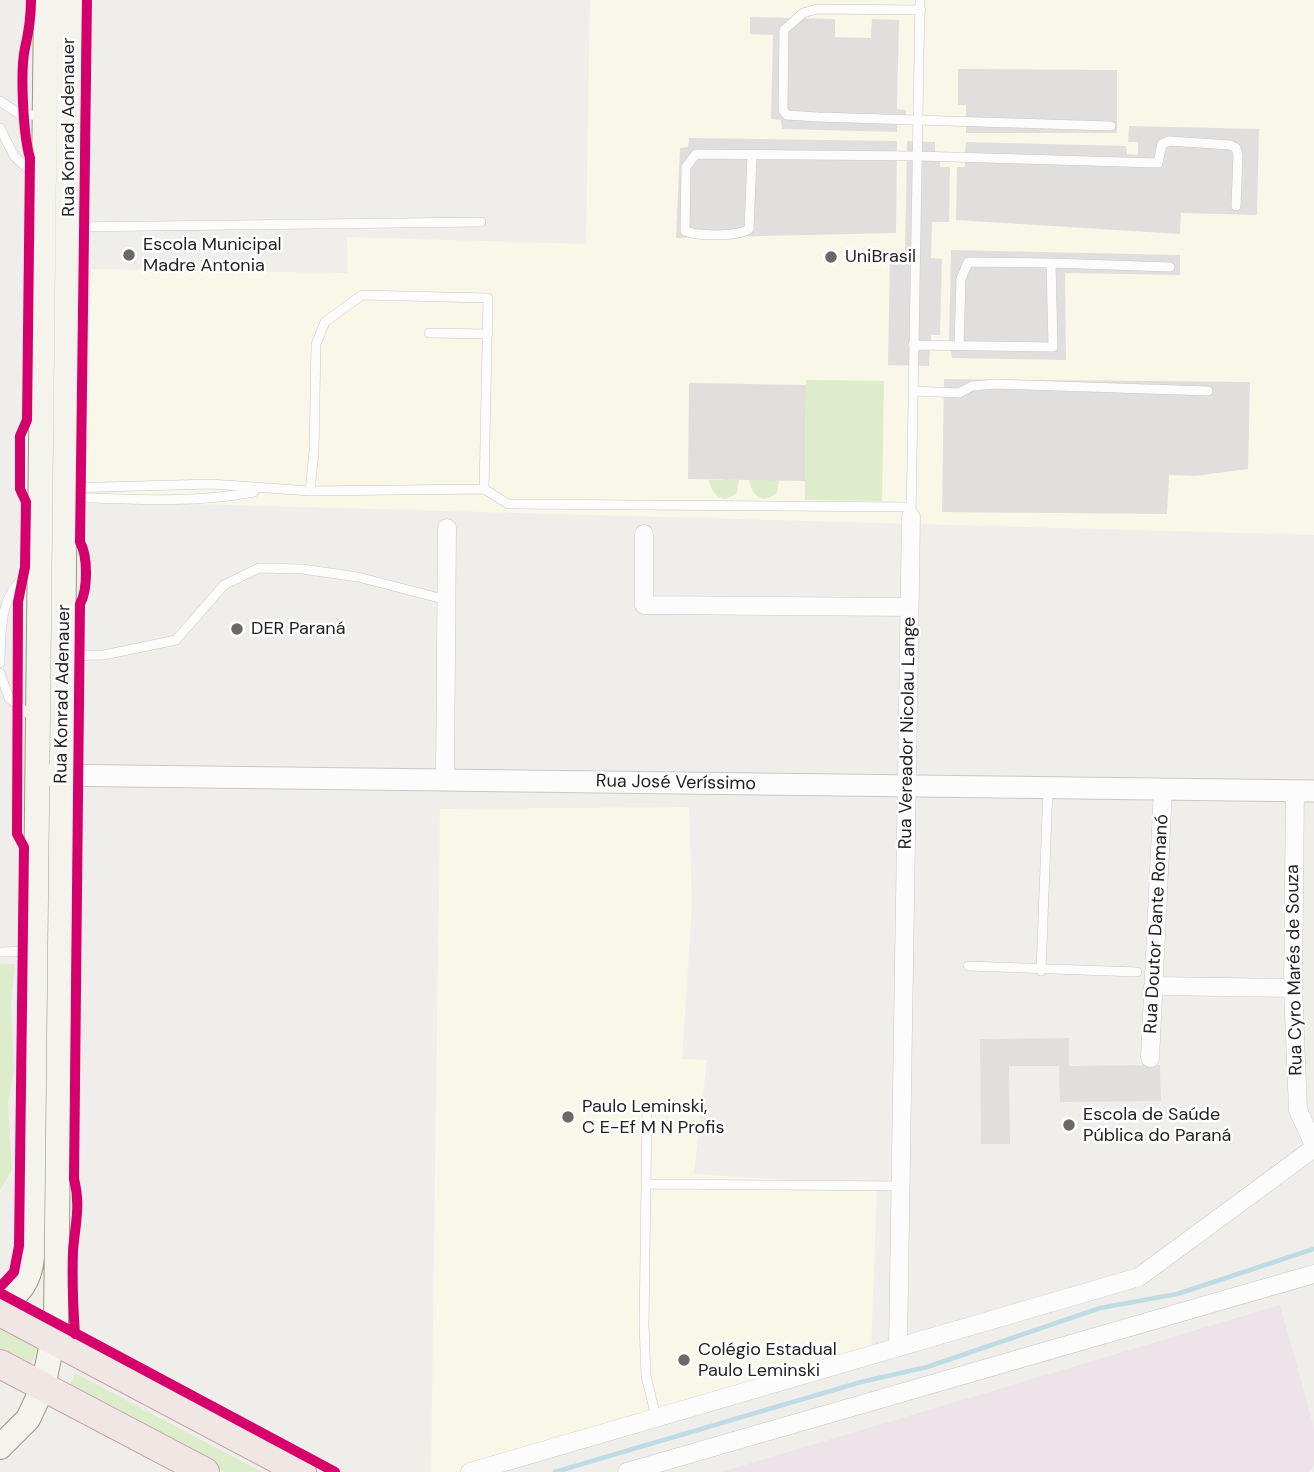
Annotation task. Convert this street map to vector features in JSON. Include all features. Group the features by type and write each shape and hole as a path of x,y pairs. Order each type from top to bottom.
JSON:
{"highway":[{"path":"0,1312 302,1472"},
{"path":"0,1364 205,1472"}],"main road":[{"name":"Rua Konrad Adenauer","path":"0,1303 14,1296 25,1283 32,1257 46,0"},
{"name":"Rua Konrad Adenauer","path":"0,1447 28,1419 43,1387 54,1340 70,0"}],"street":[{"name":"Rua Vereador Nicolau Lange","path":"898,1346 911,512"},
{"path":"445,779 447,528"},
{"path":"644,534 644,605 909,607"},
{"name":"Rua José Veríssimo","path":"38,775 1304,791"},
{"name":"Rua Doutor Dante Romanó","path":"1150,1058 1163,789"},
{"name":"Rua Cyro Marés de Souza","path":"1304,791 1293,988 1298,1110 1314,1146"},
{"path":"1153,986 1293,988"},
{"path":"470,1472 1139,1276 1314,1146"},
{"path":"627,1472 1314,1274"}],"lane":[{"path":"920,5 817,9 803,13 785,30 783,110 787,115 1111,126"},
{"name":"Rua Vereador Nicolau Lange","path":"911,512 920,5"},
{"path":"0,101 18,113 44,118 62,111 69,98"},
{"path":"0,128 14,156 44,182"},
{"path":"752,156 749,229 745,232 720,233 685,231 685,167 689,159 696,154 917,156 1158,163 1162,144 1169,141 1230,145 1236,148 1238,155 1236,206"},
{"path":"68,227 481,222"},
{"path":"960,346 961,279 968,261 1170,267"},
{"path":"913,345 1053,347 1052,262"},
{"path":"310,491 314,451 316,344 325,322 362,295 488,298 484,489"},
{"path":"429,333 488,334"},
{"path":"912,391 959,393 972,386 996,384 1209,391"},
{"path":"65,492 211,484 266,490 310,491 484,489 508,504 911,512"},
{"path":"65,492 203,500 266,490"},
{"path":"0,663 3,601 18,579 40,567"},
{"path":"64,656 104,655 176,640 224,585 259,568 302,569 358,577 447,600"},
{"path":"0,673 9,698 18,708 38,721"},
{"path":"1041,971 1048,788"},
{"path":"0,951 36,951"},
{"path":"968,966 1041,971 1137,972"},
{"path":"647,1114 646,1376 656,1417"},
{"path":"647,1184 901,1186"}],"shaded area":[{"name":"UniBrasil","path":"590,0 1314,0 1314,535 84,501 91,269 348,273 347,237 586,244"},
{"path":"750,17 835,19 835,37 871,38 872,19 899,20 897,109 906,110 906,122 897,122 897,132 782,129 781,120 771,119 773,35 750,34"},
{"path":"958,69 1117,70 1117,133 966,133 966,105 958,105"},
{"path":"1129,126 1259,129 1257,215 1181,213 1180,234 956,220 957,167 965,167 965,160 940,159 940,167 950,167 949,222 932,222 931,258 942,259 940,335 931,335 931,341 949,341 951,250 1180,255 1180,275 1065,273 1066,360 952,358 951,350 930,349 929,366 888,365 890,253 905,253 907,141 935,142 935,152 965,153 966,142 1126,146 1127,154 1138,155 1138,142 1128,142"},
{"path":"689,138 897,141 896,233 676,238 680,148 688,147"},
{"path":"944,379 1250,382 1248,469 1195,476 1169,475 1167,514 942,512"},
{"path":"689,383 806,385 805,481 688,479"},
{"name":"Paulo Leminski, C E-Ef M N Profis","path":"689,807 692,906 682,1059 707,1060 694,1174 877,1186 871,1355 470,1472 431,1472 440,809"},
{"path":"1069,1038 1069,1066 1160,1065 1161,1101 1060,1102 1059,1066 1009,1066 1010,1144 981,1144 980,1039"},
{"path":"1280,1305 1314,1427 1314,1466 1309,1472 721,1472"}],"green space":[{"path":"806,380 884,381 882,501 805,500"},
{"path":"725,391 728,480 739,480 737,492 723,499 713,491 709,480 723,480"},
{"path":"749,480 779,480 777,492 763,499 755,495"},
{"path":"0,964 15,964 11,1005 14,1070 8,1104 12,1170 0,1190"},
{"path":"0,1327 39,1348 29,1368 0,1352"},
{"path":"75,1373 262,1472 225,1472 69,1389"}],"waterway":[{"path":"555,1472 861,1382 927,1367 1100,1308 1177,1294 1314,1249"}],"cycle path":[{"path":"0,1287 14,1272 19,1246 24,847 17,834 18,602 25,567 26,502 20,489 20,436 27,420 30,158 24,119 23,58 30,24 31,0"},
{"path":"75,1334 73,1251 77,1207 74,1179 80,604 86,573 80,542 87,0"},
{"path":"0,1293 335,1472"}],"place":[{"name":"Escola Municipal Madre Antonia","path":"129,255"},
{"name":"UniBrasil","path":"831,257"},
{"name":"DER Paraná","path":"237,629"},
{"name":"Paulo Leminski, C E-Ef M N Profis","path":"568,1117"},
{"name":"Escola de Saúde Pública do Paraná","path":"1069,1125"},
{"name":"Colégio Estadual Paulo Leminski","path":"684,1360"}]}
